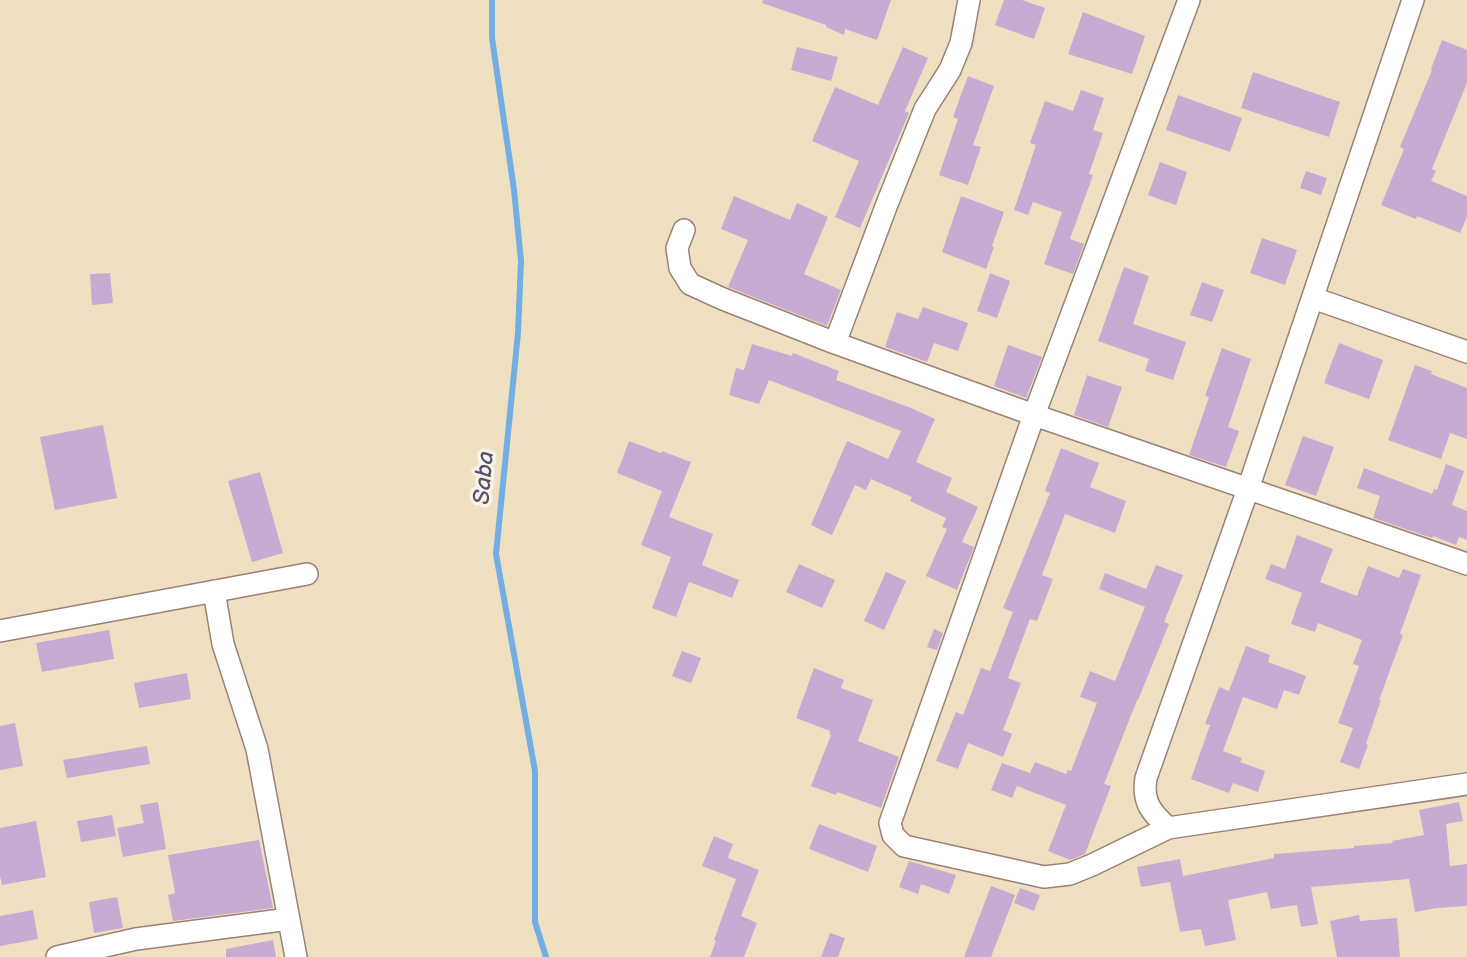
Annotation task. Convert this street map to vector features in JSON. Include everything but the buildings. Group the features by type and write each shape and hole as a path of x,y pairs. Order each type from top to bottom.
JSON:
{"street":[{"path":"835,343 925,109 950,70 961,43 969,0"},
{"path":"1189,0 1034,415 890,822 893,835 904,846 1044,877 1070,874 1093,865 1168,828 1467,784"},
{"path":"1168,828 1147,804 1144,789 1146,778 1248,489 1413,0"},
{"path":"684,230 677,248 680,268 690,284 723,299 1034,415 1467,564"},
{"path":"1313,298 1467,352"},
{"path":"0,631 307,574"},
{"path":"214,591 223,644 257,749 296,957"},
{"path":"57,957 136,939 289,919"}],"waterway":[{"name":"Saba","path":"492,0 492,38 514,190 521,261 518,333 496,554 535,771 535,922 546,957"}]}
